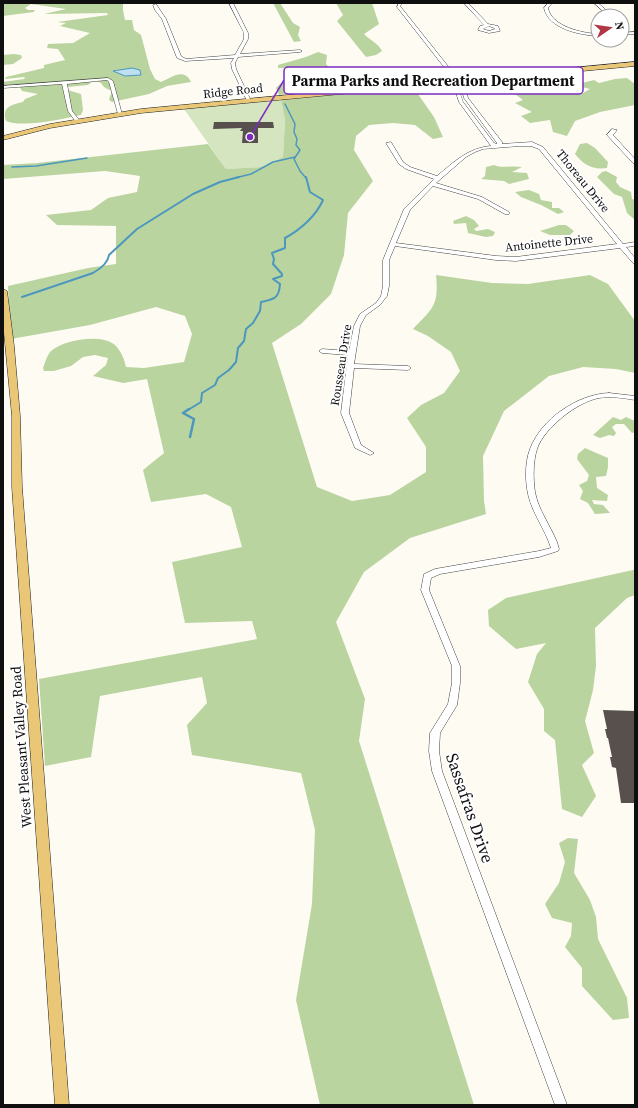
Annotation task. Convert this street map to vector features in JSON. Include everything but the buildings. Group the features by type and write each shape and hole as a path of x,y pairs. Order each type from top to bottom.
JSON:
{"main road":[{"name":"Ridge Road","path":"3,138 78,121 120,114 635,64"},
{"name":"West Pleasant Valley Road","path":"3,291 10,346 16,416 17,487 62,1105"}],"street":[{"path":"232,3 246,33 246,39 233,63 234,69 249,101"},
{"path":"401,3 398,6 400,10 411,21 457,81 463,86 466,98 500,143 498,147 492,144 459,97 455,84 457,81"},
{"path":"466,3 486,26"},
{"path":"550,3 546,8 547,13 559,25 571,31 590,34"},
{"path":"155,5 164,19 179,57 185,60 300,50"},
{"path":"3,88 101,78 110,80 120,114"},
{"path":"64,82 69,110 78,121"},
{"path":"466,108 474,107"},
{"path":"614,130 610,135 635,162"},
{"path":"389,143 401,163 408,168 436,181 480,198 506,213"},
{"name":"Thoreau Drive","path":"498,147 529,144 541,148 635,262"},
{"name":"Rousseau Drive","path":"370,453 358,446 344,413 352,352 357,326 362,314 378,304 384,296 386,286 386,260 407,209 464,156 473,151 498,147"},
{"path":"624,151 632,150"},
{"name":"Antoinette Drive","path":"393,244 496,258 516,259 635,244"},
{"path":"322,351 352,352"},
{"path":"351,366 408,368"},
{"name":"Sassafras Drive","path":"562,1105 437,771 434,750 435,734 452,705 456,683 456,666 425,590 427,576 438,570 539,554 555,549 552,538 532,496 530,473 533,450 543,433 557,419 573,407 593,397 610,394 635,398"}],"green space":[{"path":"3,3 123,3 125,20 132,20 134,30 141,35 150,69 155,79 161,82 181,74 185,75 191,82 167,86 149,94 112,102 109,100 111,93 114,91 106,88 101,83 94,80 88,85 68,87 68,90 81,94 83,110 81,115 54,121 22,124 6,121 5,113 8,107 23,102 25,99 38,94 22,91 18,84 3,85 3,82 24,79 25,77 5,79 6,77 44,68 44,65 65,60 58,49 47,48 48,44 73,43 90,33 60,26 66,23 57,22 108,15 107,13 44,14 66,9 31,4 25,8 28,10 35,10 34,12 3,16"},
{"path":"273,3 280,3 293,23 300,27 298,35 301,41 294,42"},
{"path":"336,3 372,3 379,24 364,34 382,51 376,55 366,57 337,21 343,15"},
{"path":"318,52 327,55 326,64 332,71 340,76 319,80 312,90 279,95 276,88 280,84 289,80 290,74 283,68 278,68 278,65"},
{"path":"3,55 21,55 22,58 13,64 3,65"},
{"path":"627,78 635,84 635,105 600,112 575,121 567,136 553,132 550,120 530,123 521,116 532,112 515,103 523,100 511,91 547,90 548,87 569,88 583,93 590,89 574,85 594,80 599,83"},
{"path":"413,87 434,117 443,137 433,139 415,125 393,123 369,125 356,136 354,150 373,181 348,213 344,255 331,294 301,324 272,343 317,487 352,501 390,495 426,472 426,447 407,418 421,405 444,393 460,371 451,352 428,336 413,329 433,306 437,285 436,275 492,283 528,284 590,275 608,284 635,321 635,373 616,369 583,367 549,376 504,411 483,456 484,501 486,514 410,538 364,572 336,622 365,699 359,741 474,1105 320,1105 296,1000 312,904 315,830 301,773 192,755 187,725 207,703 202,677 100,696 91,757 45,766 39,679 257,639 252,621 185,623 172,562 242,547 231,507 206,494 151,502 143,470 164,453 147,379 123,383 93,376 106,365 108,358 95,355 83,357 71,366 54,371 44,371 43,368 51,351 64,344 82,339 101,339 109,341 119,350 126,367 144,368 184,362 192,334 185,316 156,307 90,325 11,339 8,286 88,268 116,264 116,226 57,225 46,215 91,210 108,198 137,192 140,176 105,171 3,179 3,165 37,163 208,144 226,169 262,167 283,157 285,120 281,100"},
{"path":"281,100 285,120 283,157 262,167 226,169 184,109"},
{"path":"587,143 595,148 608,162 607,168 589,166 575,154 580,144"},
{"path":"494,165 501,167 522,167 512,172 527,173 529,179 509,184 504,181 481,179 485,176 486,167"},
{"path":"606,171 617,177 616,182 620,187 631,192 632,199 635,200 635,220 627,213 622,197 614,194 597,177 602,172"},
{"path":"529,190 539,194 541,200 552,202 552,208 559,208 564,212 558,214 521,197 515,192"},
{"path":"466,216 474,220 479,226 474,229 476,231 488,229 495,232 493,236 486,237 468,233 466,223 454,224 453,221"},
{"path":"559,225 566,225 574,231 570,235 550,235 540,231"},
{"path":"613,417 621,420 626,417 635,421 635,432 632,433 624,424 616,424 612,427 616,433 614,436 609,435 600,438 593,435"},
{"path":"585,448 608,458 606,476 596,477 597,488 608,495 607,501 592,500 594,504 603,505 610,513 595,514 588,503 580,499 583,491 579,485 587,481 589,475 577,459 578,454"},
{"path":"635,570 635,595 627,598 595,628 596,666 593,690 585,721 594,753 582,765 596,796 582,817 562,809 555,740 544,731 544,709 528,682 537,654 546,643 516,649 489,626 488,610 506,598"},
{"path":"568,838 578,839 574,873 590,900 596,917 598,939 627,998 629,1018 613,1020 582,986 582,968 565,947 571,936 572,923 552,918 545,904 559,883 565,862 559,843"}],"water":[{"path":"132,68 140,70 141,75 125,76 113,71"}],"waterway":[{"path":"285,104 295,124 294,132 297,139 296,145 300,150 294,159 300,171 306,178"},
{"path":"239,177 251,174 273,162 295,157"},
{"path":"12,167 36,166 87,158"},
{"path":"22,297 93,273 103,266 109,255 137,229 193,194 220,182 239,177"},
{"path":"235,178 239,177"},
{"path":"188,410 201,402 202,393 215,385 218,378 229,370 236,362 238,348 244,341 246,329 253,323 260,311 261,302 275,298 277,295 280,284 273,279 282,276 282,274 273,264 274,259 272,253 285,248 285,238 307,222 316,212 323,200 310,192 306,177"},
{"path":"189,409 183,413 194,419 190,437"}],"place":[{"name":"Parma Parks and Recreation Department","path":"250,137"}]}
